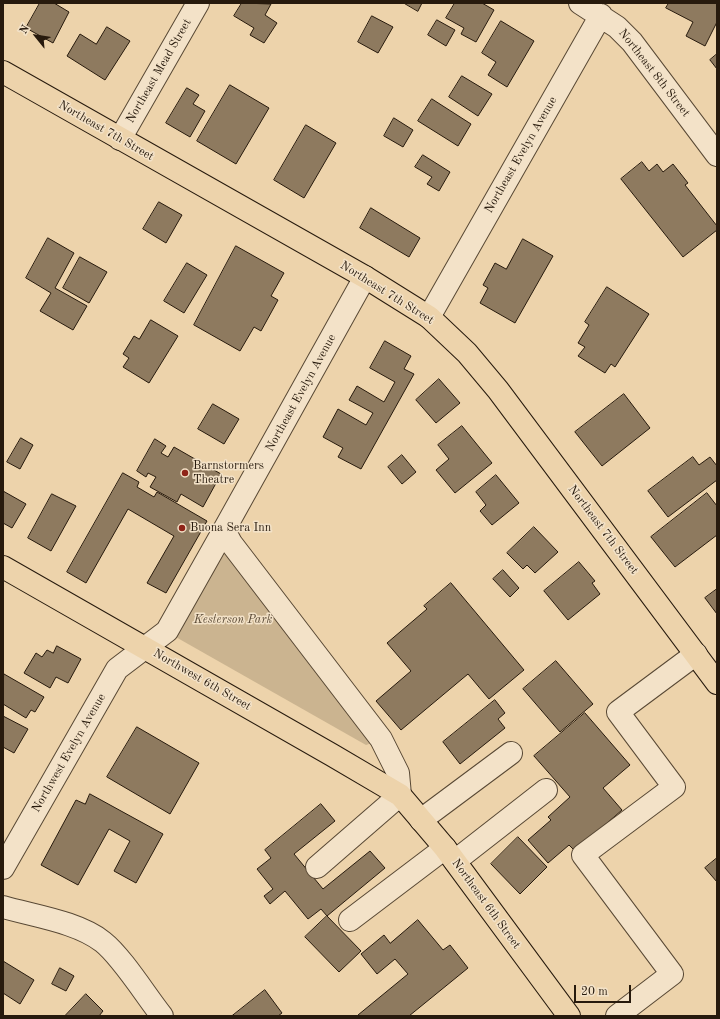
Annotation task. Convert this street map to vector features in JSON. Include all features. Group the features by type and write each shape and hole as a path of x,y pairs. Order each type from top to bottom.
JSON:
{"highway":[{"name":"Northeast 7th Street","path":"3,72 365,277 429,316 466,353 498,390 717,683"},
{"name":"Northwest 6th Street","path":"3,567 400,795"},
{"name":"Northeast 6th Street","path":"400,795 450,855 569,1016"}],"street":[{"name":"Northeast Mead Street","path":"120,139 198,3"},
{"name":"Northeast 8th Street","path":"580,3 601,15 617,27 632,42 717,155"},
{"name":"Northeast Evelyn Avenue","path":"429,316 601,15"},
{"name":"Northeast Evelyn Avenue","path":"144,647 166,631 365,277"},
{"path":"224,530 231,543 387,748 398,773 400,795 317,867"},
{"name":"Northwest Evelyn Avenue","path":"3,868 117,668 144,647"},
{"path":"617,1016 672,974 583,854 674,787 618,712 696,654"},
{"path":"421,820 511,753"},
{"path":"350,920 546,790"},
{"path":"3,907 63,923 89,934 103,942 113,951 162,1016"}],"green space":[{"name":"Kesterson Park","path":"231,543 372,743 366,745 174,636"}],"building":[{"path":"40,3 54,3 69,12 53,43 26,28"},
{"path":"242,3 271,4 265,15 277,23 264,43 250,35 254,28 234,16"},
{"path":"404,3 422,3 418,11"},
{"path":"455,3 482,3 494,10 476,42 461,34 464,28 446,18"},
{"path":"669,3 717,3 717,22 705,46 686,36 693,22 666,8"},
{"path":"372,16 393,27 378,53 358,42"},
{"path":"437,20 455,30 446,46 428,35"},
{"path":"501,21 534,41 507,87 488,75 496,62 482,53"},
{"path":"107,27 130,41 105,80 67,56 80,34 96,44"},
{"path":"717,54 717,69 710,60"},
{"path":"462,76 492,94 478,116 449,97"},
{"path":"230,85 269,108 236,164 197,141"},
{"path":"187,88 199,95 193,104 205,111 190,137 166,123"},
{"path":"432,99 471,124 458,146 418,121"},
{"path":"394,118 413,130 403,147 384,136"},
{"path":"306,125 336,143 304,198 274,180"},
{"path":"423,155 450,172 439,191 427,184 432,177 415,167"},
{"path":"642,162 649,171 657,164 663,172 673,164 688,183 685,185 717,226 717,230 683,257 621,179"},
{"path":"159,202 182,215 166,243 143,229"},
{"path":"371,208 420,238 409,257 360,228"},
{"path":"48,238 74,253 55,288 87,306 73,330 40,311 51,293 26,278"},
{"path":"523,239 553,256 515,323 480,303 488,288 483,285 495,263 506,269"},
{"path":"236,246 284,273 271,296 278,300 261,331 254,327 240,351 194,325"},
{"path":"80,257 107,272 89,303 63,288"},
{"path":"187,263 207,275 184,313 164,301"},
{"path":"607,287 649,314 615,367 611,364 605,373 578,356 585,347 578,343 589,325 585,322"},
{"path":"151,320 178,336 149,383 123,367 129,358 123,354 134,336 139,339"},
{"path":"385,341 411,356 404,369 414,374 361,469 338,457 343,448 323,437 338,409 366,425 373,413 349,400 357,386 384,402 395,382 370,368"},
{"path":"439,379 460,403 436,423 416,400"},
{"path":"624,394 650,428 602,466 575,432"},
{"path":"213,404 239,419 224,444 198,429"},
{"path":"462,426 492,463 455,493 436,470 449,459 438,445"},
{"path":"21,438 33,445 20,469 7,462"},
{"name":"Barnstormers Theatre","path":"155,439 166,446 161,453 168,457 174,447 221,474 203,507 181,494 177,502 150,487 156,477 148,473 146,477 137,471"},
{"path":"402,455 416,472 402,484 388,467"},
{"path":"693,457 699,465 710,457 717,466 717,480 668,517 648,491"},
{"name":"Buona Sera Inn","path":"123,473 139,482 137,487 154,497 157,492 207,521 166,593 147,583 174,536 128,509 86,583 67,572"},
{"path":"496,475 519,503 492,525 480,511 486,505 476,492"},
{"path":"3,491 26,504 12,528 3,523"},
{"path":"707,493 717,506 717,535 675,567 651,537"},
{"path":"52,494 76,506 51,551 28,538"},
{"path":"534,527 558,552 535,573 527,565 523,569 507,553"},
{"path":"579,562 595,581 592,583 600,594 568,620 544,591"},
{"path":"503,570 519,588 510,597 493,579"},
{"path":"451,583 524,670 489,699 468,674 401,730 376,701 411,671 387,643 427,609 424,606"},
{"path":"717,589 717,614 705,598"},
{"path":"57,646 81,659 68,683 56,677 50,688 24,673 36,653 42,657 47,650 53,653"},
{"path":"556,661 593,704 560,732 523,689"},
{"path":"4,674 44,697 35,712 31,710 26,718 3,704"},
{"path":"495,700 505,713 498,719 505,728 460,764 443,742"},
{"path":"585,713 630,765 603,788 622,810 575,851 569,845 548,863 528,840 551,820 548,817 570,797 534,756"},
{"path":"3,716 28,729 14,753 3,747"},
{"path":"137,727 199,763 170,814 107,777"},
{"path":"90,794 163,834 136,883 114,871 130,841 109,829 78,885 41,865 76,800 85,804"},
{"path":"321,804 335,821 294,854 323,889 370,851 385,868 327,916 321,909 308,919 285,891 270,904 264,896 273,889 257,869 271,858 265,850"},
{"path":"518,837 547,867 520,894 491,864"},
{"path":"717,858 717,882 705,868"},
{"path":"327,916 361,951 339,972 305,937"},
{"path":"418,920 443,950 450,945 468,968 409,1016 359,1016 358,1015 408,974 395,959 377,974 361,954 384,935 390,943"},
{"path":"3,961 34,980 20,1004 3,993"},
{"path":"60,968 74,976 66,991 52,984"},
{"path":"265,990 282,1013 278,1016 232,1016"},
{"path":"86,994 103,1011 99,1016 65,1016"}],"place":[{"name":"Barnstormers Theatre","path":"185,473"},
{"name":"Buona Sera Inn","path":"182,528"}]}
